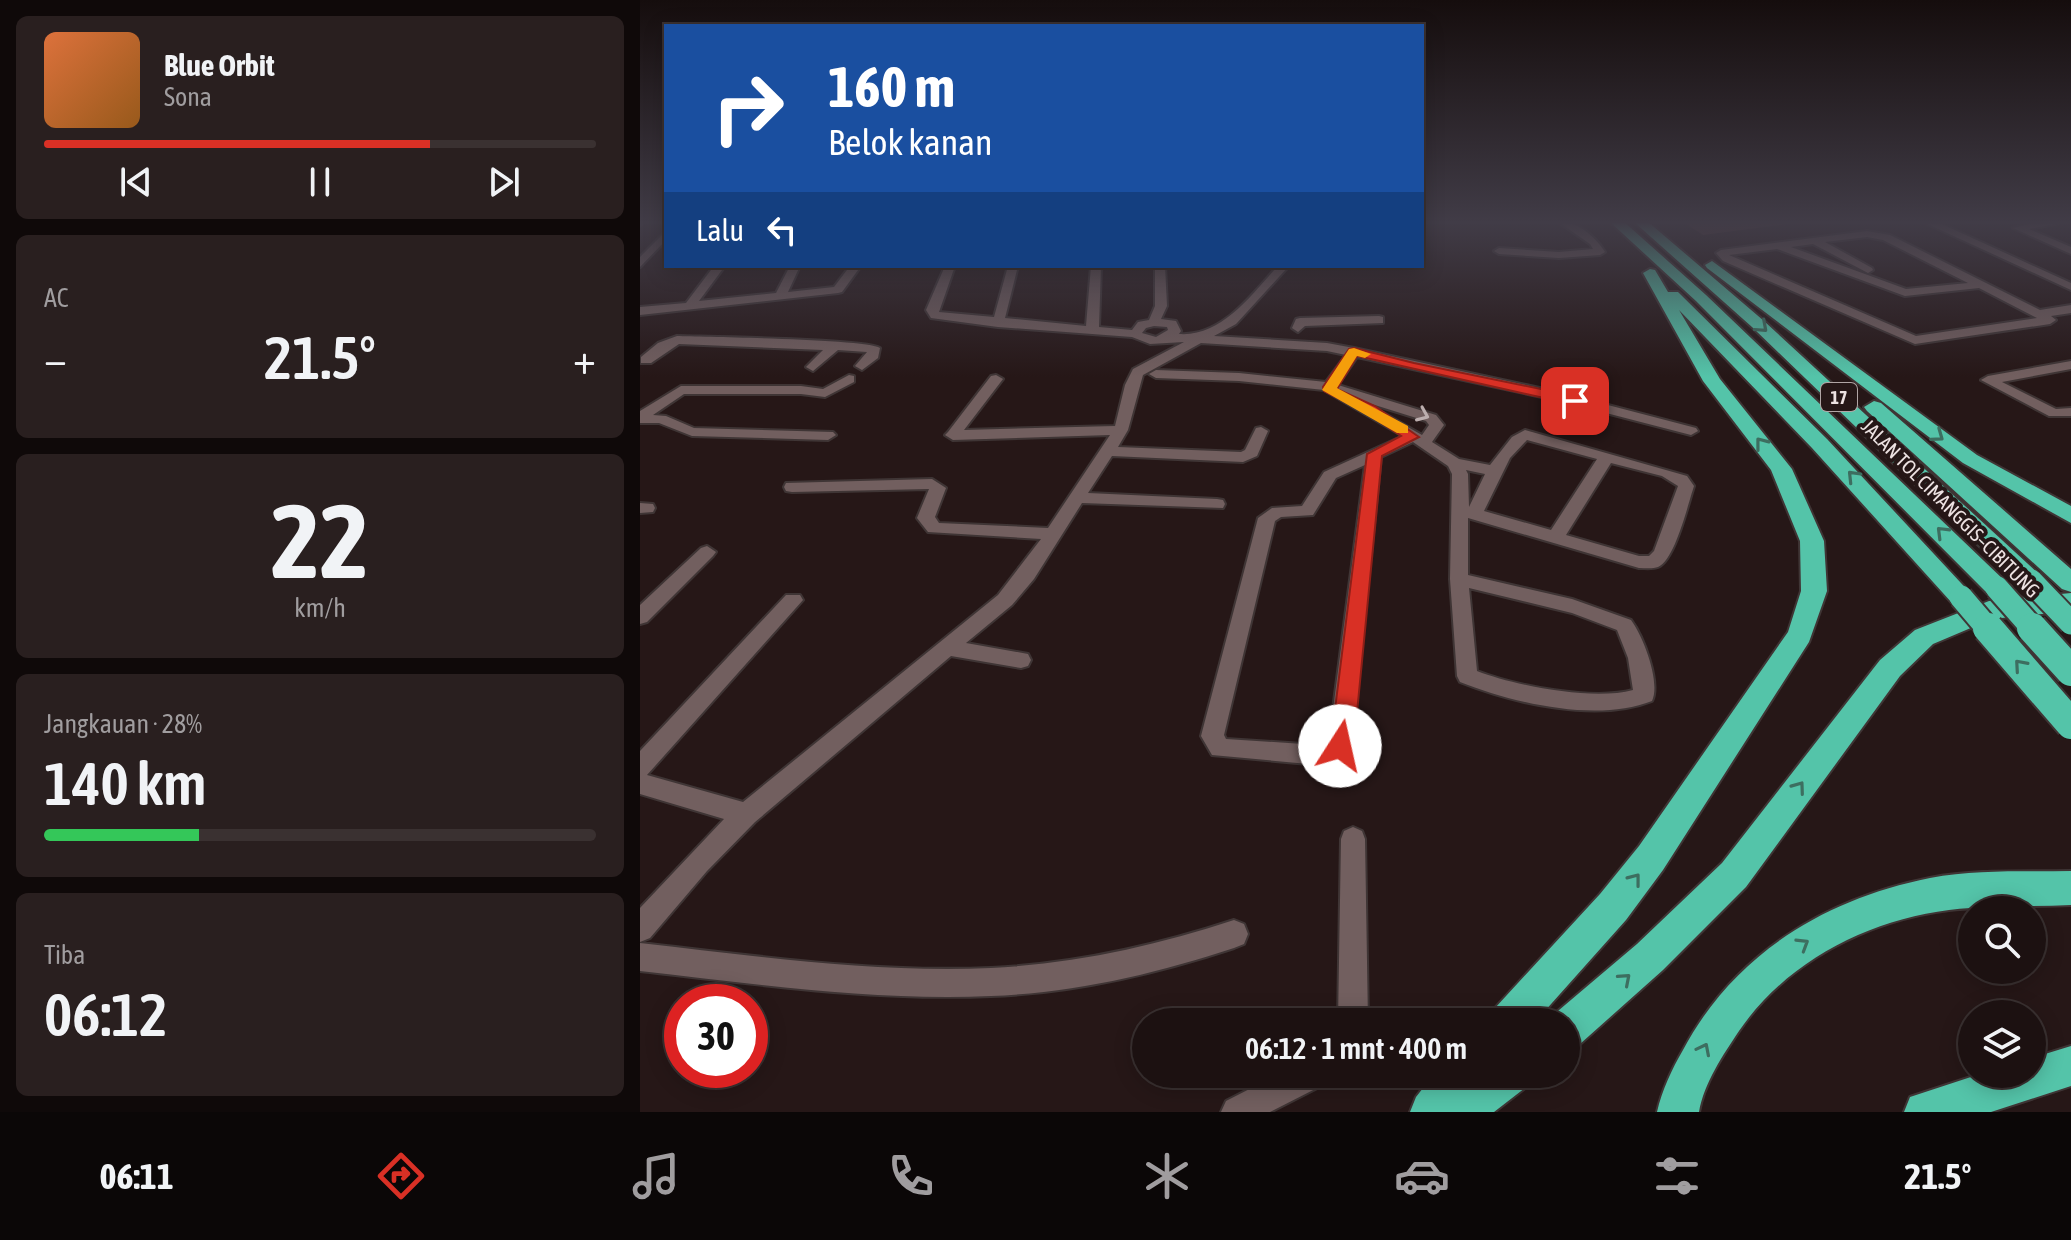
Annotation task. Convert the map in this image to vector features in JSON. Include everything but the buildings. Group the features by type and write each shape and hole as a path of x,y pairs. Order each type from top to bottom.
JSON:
{"highway":[{"path":"1650,273 1779,399 1961,597 2071,724"},
{"path":"1522,1008 1613,907 1651,858 1800,635 1814,591 1812,541 1781,469 1712,381 1650,273"},
{"name":"JALAN TOL CIMANGGIS–CIBITUNG","path":"1673,273 1997,588 2071,671"},
{"name":"17","path":"1698,273 2052,578 2071,623"},
{"path":"1724,273 1970,459 2071,516"},
{"path":"1743,287 2052,578"},
{"path":"1580,1018 1650,957 1734,875 1890,668 1924,637 1989,610 2071,602"},
{"path":"1678,1112 1705,1043 1741,992 1781,957 1826,929 1873,909 1934,894 2071,888"},
{"path":"1925,1112 2071,1066"},
{"path":"1431,1112 1449,1088"},
{"path":"1459,1112 1492,1088"}],"street":[{"path":"690,305 715,273"},
{"path":"780,296 792,273"},
{"path":"640,311 840,289 851,273"},
{"path":"947,273 932,313 998,323 1135,334 1149,340 1168,337 1296,344 1351,351 1413,367 1558,396 1691,431"},
{"path":"998,323 1011,273"},
{"path":"1092,332 1096,273"},
{"path":"1154,322 1161,306 1160,273"},
{"path":"640,928 698,862 746,814 1005,600 1027,574 1121,430 1132,383 1138,372 1240,314 1278,273"},
{"path":"1759,273 1915,340 2071,317"},
{"path":"1851,273 1909,293 1979,285"},
{"path":"1873,273 1895,289"},
{"path":"1955,273 2050,320"},
{"path":"2040,273 2071,287"},
{"path":"1298,328 1300,322 1357,322 1379,331 1376,304"},
{"path":"2037,314 2071,309"},
{"path":"1135,334 1137,328 1154,322 1167,323 1175,327 1168,337"},
{"path":"1330,387 1351,351 1357,322"},
{"path":"642,361 669,342 677,340 874,348 873,355 862,366"},
{"path":"813,367 836,345"},
{"path":"2071,365 1988,380 2054,413 2071,412"},
{"path":"1156,374 1239,377 1330,387 1431,418 1437,425 1418,440 1374,454 1327,477 1307,511 1278,512 1267,518 1212,736 1220,748 1319,755 1340,746 1344,733 1374,454"},
{"path":"640,418 681,390 801,390 825,393 849,379"},
{"path":"996,379 953,435 1121,430"},
{"path":"1330,387 1331,391 1370,409 1454,463 1495,471"},
{"path":"640,418 661,419 692,432 828,435"},
{"path":"1107,451 1243,457 1252,453 1261,431"},
{"path":"1522,435 1668,473 1686,483 1662,554 1654,562 1639,562 1468,511 1522,435"},
{"path":"1556,536 1607,456"},
{"path":"1454,463 1460,474 1468,511 1459,579 1465,669 1471,679 1594,703 1626,703 1644,695 1630,635 1622,623 1598,614 1459,579"},
{"path":"792,487 932,484 938,488 926,518 934,528 1053,534"},
{"path":"1076,498 1217,504"},
{"path":"640,617 707,552"},
{"path":"640,767 793,600"},
{"path":"949,648 1021,660"},
{"path":"640,783 746,814"},
{"path":"1353,839 1353,1008"},
{"path":"640,957 839,978 990,982 1135,964 1234,934"},
{"path":"1237,1112 1284,1088"}],"slow traffic":[{"path":"1365,354 1354,352 1329,390 1370,409 1403,430"}],"route":[{"path":"1340,746 1344,733 1374,454 1412,437 1370,409 1329,390 1330,387 1354,352 1575,401"}]}
